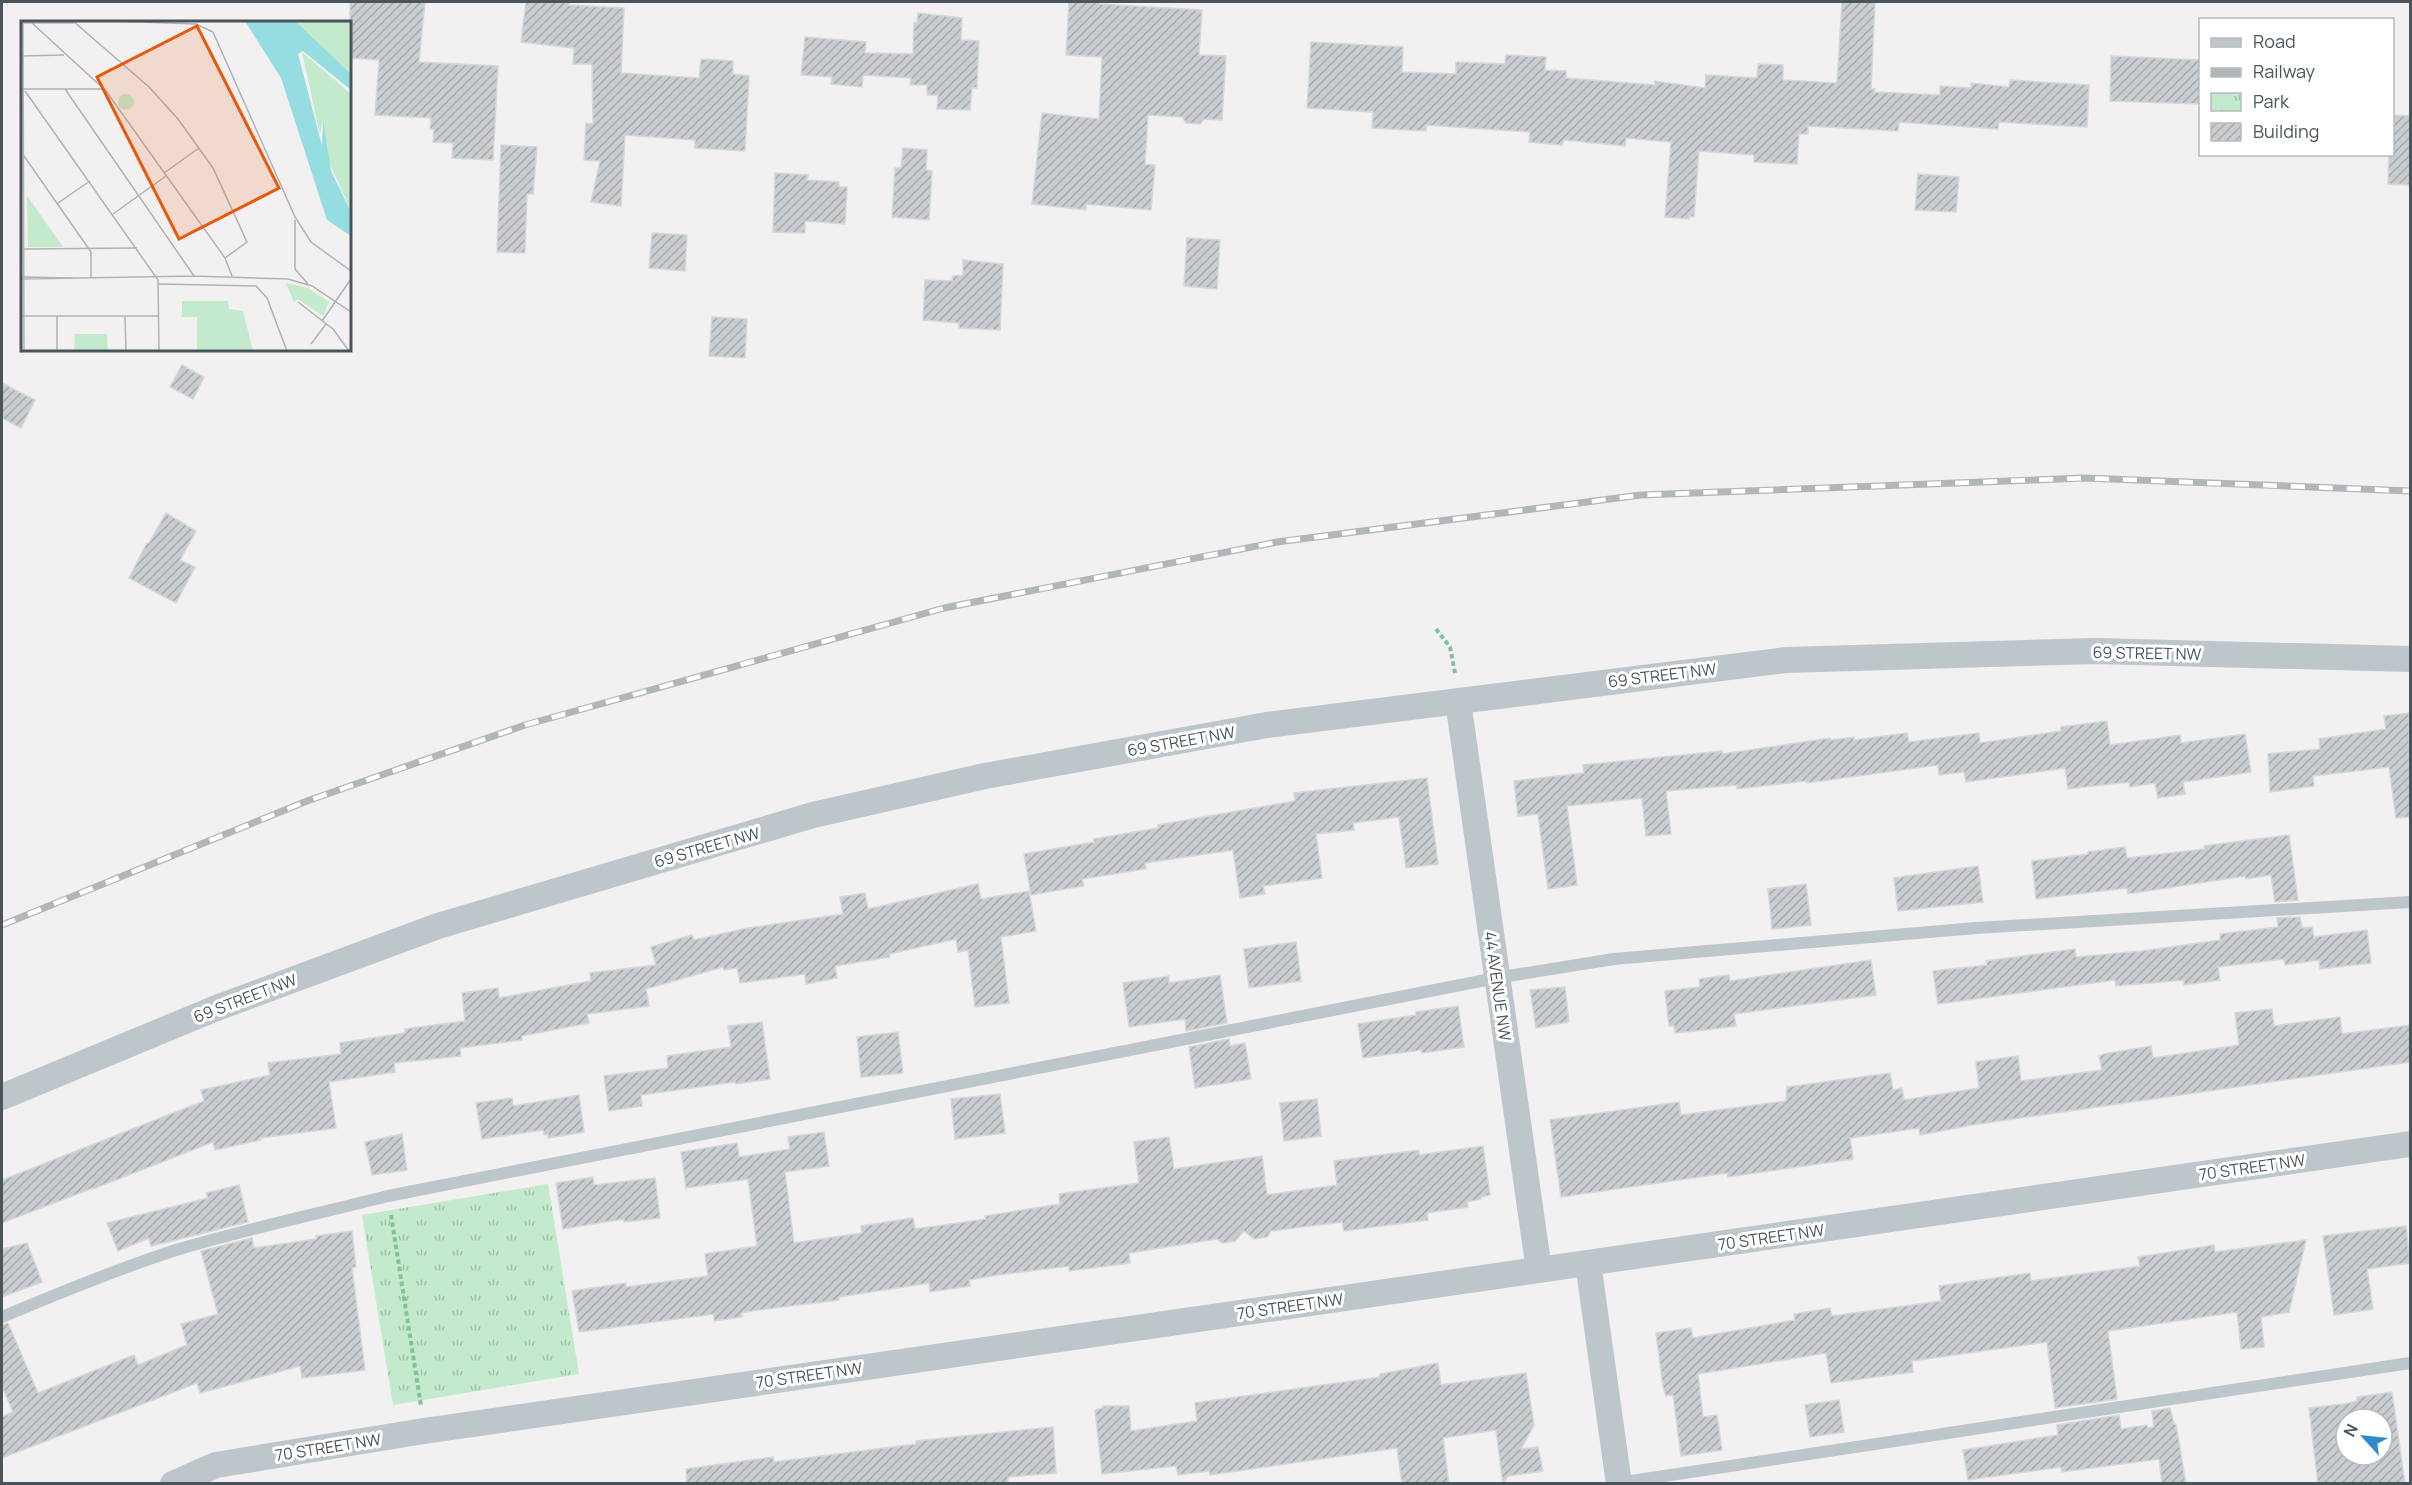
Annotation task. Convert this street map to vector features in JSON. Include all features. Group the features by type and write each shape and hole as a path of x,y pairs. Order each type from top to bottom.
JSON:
{"street":[{"name":"69 STREET NW","path":"2,1097 214,1009 438,926 813,815 985,777 1267,725 1786,660 2096,651 2410,659"},
{"name":"44 AVENUE NW","path":"1458,701 1539,1270"},
{"name":"70 STREET NW","path":"179,1482 216,1465 424,1431 2410,1144"},
{"path":"1588,1263 1618,1483"}],"lane":[{"path":"2,1317 73,1287 174,1251 388,1196 1496,978 1614,959 1964,929 2410,902"},
{"path":"1618,1483 2410,1363"}],"path":[{"path":"1436,629 1450,647 1458,701"},
{"path":"388,1196 424,1431"}],"green space":[{"path":"548,1184 579,1374 393,1405 362,1215"}],"building":[{"path":"350,2 425,2 419,62 498,66 493,160 452,158 453,143 433,142 434,129 430,129 431,118 375,115 379,60 351,58"},
{"path":"526,2 569,2 569,5 624,8 621,73 699,78 701,59 733,61 733,74 749,76 745,151 695,148 695,140 625,135 621,206 591,202 600,161 584,160 586,123 593,124 592,64 573,64 574,48 521,42"},
{"path":"1069,2 1100,2 1100,4 1202,10 1199,55 1226,56 1222,120 1204,119 1200,124 1186,123 1182,117 1148,115 1145,164 1155,165 1151,210 1086,204 1086,210 1032,204 1042,113 1099,119 1102,57 1066,55"},
{"path":"1842,2 1875,2 1871,89 1875,89 1874,92 1940,95 1940,86 1971,88 1971,83 2009,87 2010,80 2089,85 2087,127 1999,122 1998,129 1899,122 1898,131 1808,126 1808,134 1799,134 1797,164 1754,162 1754,155 1699,151 1694,217 1689,216 1689,219 1665,217 1671,142 1626,138 1625,146 1564,140 1562,145 1529,142 1530,132 1426,125 1426,131 1372,128 1373,112 1307,108 1311,42 1403,47 1402,72 1456,74 1456,62 1505,64 1506,55 1546,57 1545,70 1566,71 1566,78 1655,85 1655,81 1705,88 1706,75 1757,78 1758,64 1783,65 1783,80 1837,83"},
{"path":"918,13 962,18 961,40 979,41 977,88 972,88 970,110 937,109 938,95 927,95 927,85 910,85 911,78 863,75 862,87 831,84 832,77 801,75 805,37 866,42 865,53 913,54 914,23 917,23"},
{"path":"2111,56 2199,60 2199,104 2110,101"},
{"path":"2394,115 2410,116 2410,185 2388,184 2389,156 2394,156"},
{"path":"501,145 537,147 533,194 527,194 525,253 497,252"},
{"path":"903,148 927,150 926,170 932,171 929,220 892,217 895,168 901,168"},
{"path":"775,173 808,175 807,180 839,182 839,187 847,187 845,224 805,221 805,233 773,232"},
{"path":"1918,174 1959,177 1956,212 1915,210"},
{"path":"652,233 687,235 685,271 649,268"},
{"path":"1187,238 1220,240 1217,289 1184,286"},
{"path":"963,260 1003,264 1000,330 959,328 959,323 923,320 925,280 952,281 953,276 963,275"},
{"path":"712,317 747,319 745,358 709,356"},
{"path":"182,365 204,377 193,399 170,387"},
{"path":"2,383 35,400 21,428 2,418"},
{"path":"166,513 196,531 180,560 195,567 176,603 129,578"},
{"path":"2409,713 2410,817 2396,818 2389,767 2313,776 2314,786 2270,792 2268,754 2320,749 2319,739 2386,729 2384,716"},
{"path":"2107,721 2110,745 2180,735 2181,743 2245,734 2251,772 2183,782 2185,794 2158,798 2155,783 2130,787 2129,782 2068,789 2065,768 1966,782 1964,772 1939,775 1938,765 1807,783 1806,781 1737,789 1737,785 1666,791 1671,834 1646,836 1642,798 1567,806 1577,885 1548,889 1538,814 1518,816 1514,781 1584,773 1583,765 1722,751 1722,754 1830,738 1831,740 1854,737 1854,740 1907,733 1909,742 1979,733 1980,743 2061,731 2061,727"},
{"path":"1427,778 1438,864 1406,868 1399,817 1353,823 1354,830 1316,834 1322,878 1263,886 1265,894 1240,898 1233,850 1145,863 1146,869 1082,879 1084,886 1031,895 1024,854 1094,842 1094,839 1158,828 1158,825 1295,801 1294,793"},
{"path":"2289,835 2298,900 2275,902 2271,875 2246,879 2245,876 2128,894 2127,888 2036,899 2032,861 2125,847 2127,858 2205,849 2204,846"},
{"path":"1978,866 1983,902 1898,911 1894,878"},
{"path":"978,884 981,899 1029,891 1036,931 1001,937 1009,1003 975,1007 968,950 958,952 956,939 889,954 890,957 835,966 837,978 806,984 805,974 740,983 737,968 724,970 723,967 646,989 649,1006 587,1014 589,1023 522,1036 522,1040 460,1048 461,1056 394,1063 395,1072 329,1082 336,1128 260,1138 261,1140 215,1150 213,1142 2,1223 2,1180 204,1101 201,1090 270,1075 268,1063 341,1054 340,1043 405,1033 405,1029 465,1021 462,993 498,988 499,998 591,981 590,973 656,965 651,947 692,935 694,940 748,928 843,914 840,897 865,893 868,909"},
{"path":"1806,884 1811,925 1772,929 1768,889"},
{"path":"2300,917 2302,928 2312,927 2314,937 2367,930 2371,963 2320,969 2319,960 2285,965 2284,959 2218,967 2220,980 2184,985 2184,980 2116,986 2115,980 1938,1004 1933,971 1987,965 1986,961 2075,949 2076,957 2220,940 2220,934 2278,927 2277,918"},
{"path":"1296,942 1301,981 1249,988 1244,949"},
{"path":"1871,960 1876,995 1734,1014 1736,1026 1675,1033 1674,1026 1669,1026 1665,991 1700,987 1699,979 1729,975 1730,981"},
{"path":"1220,975 1227,1023 1186,1031 1185,1019 1129,1027 1123,983 1169,976 1169,983"},
{"path":"1565,987 1569,1022 1536,1028 1530,990"},
{"path":"1458,1006 1464,1047 1363,1058 1358,1024"},
{"path":"2272,1009 2274,1026 2340,1017 2342,1034 2410,1025 2410,1062 1972,1125 1920,1135 1919,1128 1850,1138 1853,1159 1728,1177 1727,1173 1561,1197 1550,1120 1679,1102 1681,1115 1786,1101 1787,1087 1890,1073 1893,1090 1902,1088 1904,1100 1979,1088 1976,1062 2018,1056 2021,1081 2102,1070 2099,1056 2104,1054 2151,1046 2153,1058 2239,1045 2235,1013"},
{"path":"762,1022 770,1079 641,1095 642,1106 609,1111 604,1076 668,1068 667,1056 731,1047 728,1026"},
{"path":"898,1032 903,1073 861,1077 857,1037"},
{"path":"1229,1039 1230,1046 1245,1043 1251,1079 1195,1088 1189,1047"},
{"path":"1000,1094 1005,1133 955,1139 951,1099"},
{"path":"579,1095 584,1132 548,1138 548,1134 544,1135 543,1130 482,1139 476,1103 512,1098 513,1106"},
{"path":"1317,1099 1321,1136 1284,1141 1280,1103"},
{"path":"824,1132 829,1166 785,1172 794,1243 862,1233 861,1226 913,1218 915,1229 986,1219 985,1216 1060,1204 1059,1194 1139,1183 1134,1142 1169,1137 1174,1169 1262,1156 1267,1195 1337,1185 1334,1161 1419,1150 1419,1155 1483,1146 1490,1195 1467,1202 1468,1207 1427,1213 1428,1220 1344,1231 1342,1222 1271,1231 1267,1237 1254,1239 1244,1231 1235,1241 1222,1243 1217,1239 1129,1253 1130,1263 1069,1271 1069,1266 998,1275 969,1280 970,1286 930,1292 929,1283 839,1297 839,1300 741,1313 742,1317 714,1321 714,1314 579,1332 572,1291 626,1283 626,1287 708,1276 705,1254 757,1246 748,1179 686,1188 681,1152 737,1143 739,1157 790,1149 788,1137"},
{"path":"402,1134 407,1170 372,1175 365,1142"},
{"path":"593,1177 594,1185 655,1178 660,1218 624,1222 624,1219 563,1229 556,1183"},
{"path":"239,1185 248,1222 151,1246 149,1238 118,1251 107,1223 208,1198 206,1193"},
{"path":"2406,1226 2410,1263 2367,1269 2373,1309 2334,1315 2323,1236"},
{"path":"352,1231 356,1267 352,1268 365,1370 302,1378 300,1366 200,1393 197,1383 2,1458 2,1417 13,1412 2,1386 2,1325 8,1323 38,1393 134,1355 138,1365 187,1345 181,1324 218,1314 201,1251 252,1238 254,1248"},
{"path":"2306,1240 2289,1312 2261,1317 2264,1347 2241,1349 2237,1312 2108,1331 2117,1399 2055,1408 2047,1342 1912,1361 1913,1372 1831,1383 1826,1353 1698,1374 1703,1417 1717,1415 1722,1450 1681,1456 1673,1395 1666,1396 1663,1387 1656,1333 1691,1328 1693,1338 1795,1320 1794,1314 1830,1308 1832,1316 1941,1301 1939,1286 2030,1273 2031,1281 2140,1266 2138,1257 2214,1245 2215,1252"},
{"path":"27,1243 42,1282 2,1297 2,1249"},
{"path":"1438,1363 1441,1385 1526,1373 1534,1425 1521,1449 1538,1447 1543,1471 1508,1476 1503,1484 1496,1430 1443,1438 1449,1484 1402,1484 1397,1448 1210,1475 1209,1471 1178,1475 1176,1466 1102,1474 1095,1410 1103,1406 1129,1406 1131,1431 1197,1421 1195,1403 1380,1377 1380,1374"},
{"path":"2392,1392 2405,1484 2318,1484 2309,1408 2357,1401 2357,1397"},
{"path":"1839,1400 1844,1432 1810,1437 1805,1405"},
{"path":"2170,1408 2174,1424 2176,1424 2186,1484 2162,1484 2159,1459 2062,1472 2061,1467 1968,1480 1963,1450 2058,1435 2057,1425 2119,1415 2121,1429 2147,1425 2148,1428 2154,1427 2152,1411"},
{"path":"1053,1427 1056,1473 1008,1477 1008,1484 687,1484 686,1469 773,1457 774,1462 916,1444 916,1441"}],"railway":[{"path":"2,925 307,801 525,725 944,608 1277,542 1641,495 2085,478 2410,491"}]}
